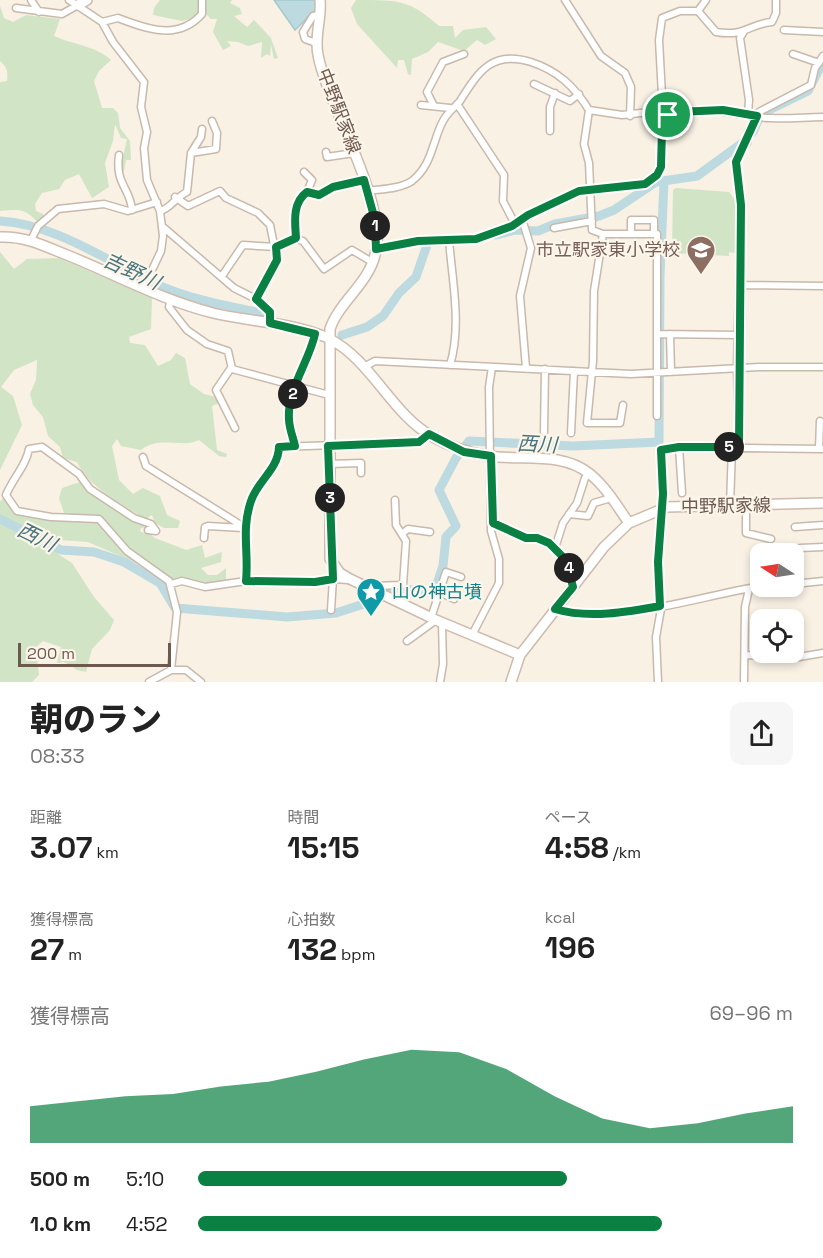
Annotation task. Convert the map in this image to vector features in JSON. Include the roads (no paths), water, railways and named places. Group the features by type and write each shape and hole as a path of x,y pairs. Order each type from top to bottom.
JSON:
{"main road":[{"name":"中野駅家線","path":"320,0 316,43 321,65 368,191 375,220 376,249 372,262 351,298 335,315 329,339 330,559 333,564"},
{"path":"0,237 31,240 146,282 171,299 212,313 270,323 329,339 364,367 410,418 429,434 464,452 551,459 572,464 589,473 629,523"},
{"name":"中野駅家線","path":"520,654 604,547 629,523 661,509 823,503"},
{"path":"333,564 340,573 383,595 436,620 520,654 511,682"}],"street":[{"path":"31,0 39,12"},
{"path":"69,0 83,3 102,22 112,42 144,82 141,107 147,132 144,148 147,180 158,202 163,227 161,251 146,282"},
{"path":"102,22 118,18 137,27 177,31 191,24 202,14 202,0"},
{"path":"565,0 601,56 625,73 632,87 630,116"},
{"path":"698,11 706,0"},
{"path":"376,249 418,241 476,239 515,224 590,188 637,187 645,184 657,175 661,167 662,128 665,115 658,40 662,18 680,11 698,11 716,32 743,33 762,23 772,22 776,14 776,0"},
{"path":"16,8 62,14 83,3"},
{"path":"316,43 305,39 303,32 314,16 320,15"},
{"path":"784,30 823,32"},
{"path":"743,33 740,38 749,100 748,114"},
{"path":"434,106 428,92 443,62 464,54"},
{"path":"793,54 819,63"},
{"path":"730,506 738,368 741,205 736,162 739,151 747,143 748,132 759,116 811,85 823,56"},
{"path":"421,105 450,108 458,104 476,75 491,64 514,57 549,68 575,88 589,110 584,144 589,163 592,230 603,234 657,234 657,416"},
{"path":"534,84 570,100 579,94"},
{"path":"550,131 550,107 555,93"},
{"path":"458,104 504,175 503,201 515,224"},
{"path":"368,191 403,185 412,180 433,153 439,128 450,108"},
{"path":"589,110 630,116 650,111 665,115 676,112 723,110 759,116 823,117"},
{"path":"191,153 216,149 217,133 212,122"},
{"path":"160,211 168,208 175,197 187,192 191,153 201,137 202,129"},
{"path":"326,152 327,158 354,153"},
{"path":"119,155 120,181 131,201 132,210"},
{"path":"296,238 297,204 307,192 312,180 304,172"},
{"path":"307,192 319,195 333,187 364,180"},
{"path":"175,197 188,206 220,191 226,198 258,213 270,225 277,260 256,299"},
{"path":"31,240 38,226 58,209 104,204 132,210 158,202"},
{"path":"554,228 592,218"},
{"path":"522,219 527,231 531,257 520,296 526,368"},
{"path":"631,234 631,220 654,220 654,234"},
{"path":"163,227 234,288 256,299 270,312 270,323"},
{"path":"603,234 594,291 587,423 620,423 623,405"},
{"path":"222,276 243,245 276,247 296,238 303,241 324,269 352,250 372,262"},
{"path":"449,241 454,288 454,352 450,365"},
{"path":"739,285 823,286"},
{"path":"171,299 169,307 187,330 207,344 228,351 231,368 216,390 235,429"},
{"path":"295,446 289,419 296,387 311,353 315,334"},
{"path":"658,334 738,335"},
{"path":"668,334 670,372"},
{"path":"364,367 375,361 591,373 823,367"},
{"path":"472,635 499,582 499,559 491,531 493,523 489,387 492,367"},
{"path":"231,368 329,395"},
{"path":"544,432 545,369"},
{"path":"572,432 574,371"},
{"path":"658,682 656,637 660,606 658,562 661,509 659,453 666,448 679,447 821,449 819,421"},
{"path":"246,581 244,527 251,500 260,483 276,465 279,447 419,442 429,434"},
{"path":"148,530 156,531 151,524 134,518 90,489 79,474 42,447 29,449 24,465 15,475 6,495 17,511 99,519 127,551 166,577 171,585 177,612 171,670"},
{"path":"679,447 681,493"},
{"path":"143,457 146,466 244,527"},
{"path":"329,464 362,463 361,473"},
{"path":"555,548 563,523 577,503 585,478 589,473"},
{"path":"569,514 588,516 594,503 611,498"},
{"path":"369,588 403,585 406,541 396,525 395,500"},
{"path":"746,505 746,533 771,539"},
{"path":"493,523 526,538 545,541 555,548 566,560 573,587"},
{"path":"795,527 823,525"},
{"path":"204,538 205,527 208,526 244,527"},
{"path":"403,533 408,529 430,532"},
{"path":"804,548 823,547"},
{"path":"331,610 333,564"},
{"path":"440,682 443,664 435,598 441,593 446,572 461,577"},
{"path":"171,585 182,581 205,587 246,581 315,582 333,579 348,581 350,579"},
{"path":"804,583 823,581"},
{"path":"555,609 579,613 609,613 749,589 745,607 744,682"},
{"path":"441,593 454,599"},
{"path":"407,641 436,620"},
{"path":"746,655 793,657 823,653"},
{"path":"149,682 171,670 186,670 201,682"}],"water":[{"path":"274,0 316,0 317,8 295,30"}],"waterway":[{"name":"吉野川","path":"496,235 515,230 538,231 555,224 599,216 614,210 656,182 697,176 741,144 753,132 761,114 808,91 823,62"},
{"name":"西川","path":"0,519 61,550 94,552 124,562 160,583 175,608 287,617 336,613 379,599 397,588 434,593 443,566 446,537 456,526 439,490 456,458 469,441 573,446 659,442 660,276 664,181"},
{"name":"吉野川","path":"0,221 41,229 61,236 156,284 183,294 266,314"},
{"name":"吉野川","path":"342,335 367,327 383,316 399,293 416,277 428,242 438,242"}],"place":[{"name":"市立駅家東小学校","path":"701,276"},
{"name":"山の神古墳","path":"371,618"}]}
